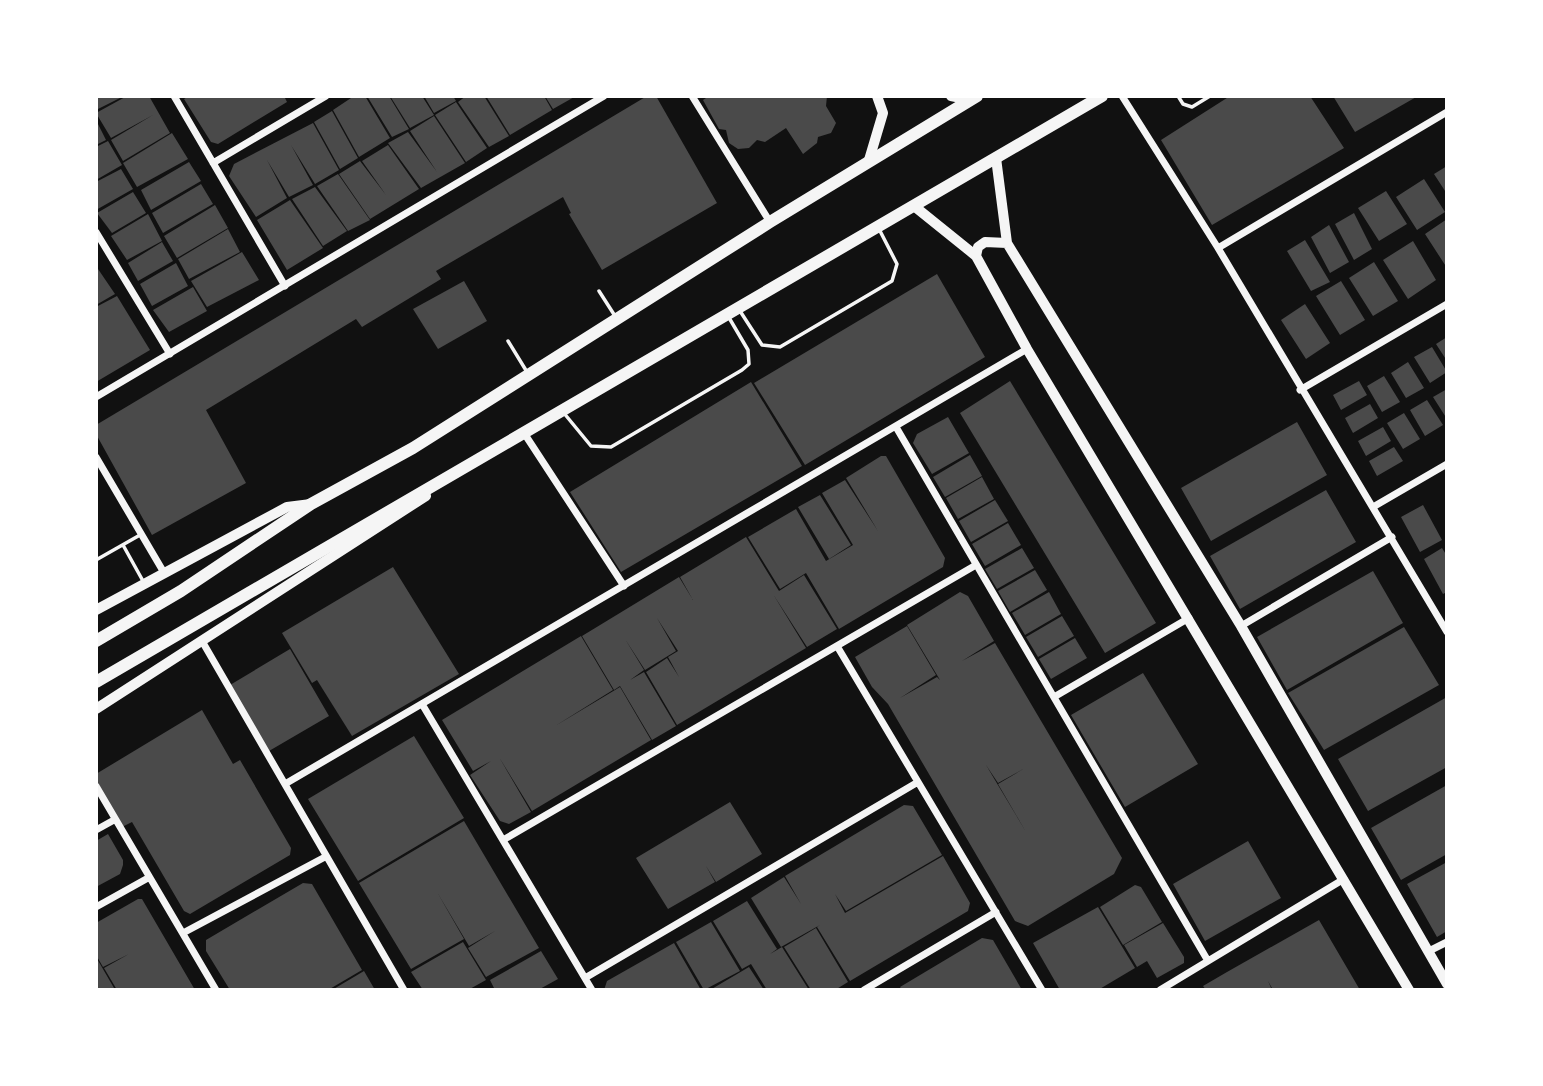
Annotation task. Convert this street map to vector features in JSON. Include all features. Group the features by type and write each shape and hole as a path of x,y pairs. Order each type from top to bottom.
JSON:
{"main road":[{"path":"96,682 1101,96"},
{"path":"96,642 181,591 311,504 413,448 616,318 974,98"},
{"path":"96,709 524,433"},
{"path":"96,610 163,571 287,506 311,504"}],"street":[{"path":"174,96 285,286"},
{"path":"213,163 327,96"},
{"path":"96,397 604,96"},
{"path":"692,96 770,222"},
{"path":"870,160 883,113 877,96"},
{"path":"951,96 974,98"},
{"path":"1122,96 1218,248 1300,390 1446,628"},
{"path":"1218,248 1447,112"},
{"path":"996,158 1007,243 1241,626 1447,984"},
{"path":"914,206 976,256 1027,349 1409,990"},
{"path":"96,232 99,244 170,354"},
{"path":"976,256 978,247 985,242 1007,243"},
{"path":"1300,390 1447,304"},
{"path":"285,784 1027,349"},
{"path":"896,427 1208,961"},
{"path":"524,433 624,586"},
{"path":"96,457 163,571"},
{"path":"1373,507 1447,464"},
{"path":"1241,626 1392,537"},
{"path":"503,840 976,565"},
{"path":"1054,697 1189,618"},
{"path":"201,641 404,990"},
{"path":"836,646 1042,990"},
{"path":"422,704 592,990"},
{"path":"585,978 918,782"},
{"path":"96,786 216,990"},
{"path":"96,830 114,820"},
{"path":"183,933 325,857"},
{"path":"96,907 148,878"},
{"path":"1160,990 1344,879"},
{"path":"864,990 996,912"},
{"path":"1429,951 1447,942"}],"lane":[{"path":"1178,96 1188,107 1210,96"},
{"path":"733,312 762,345 780,347 881,288 892,281 898,269 878,227"},
{"path":"599,291 616,318"},
{"path":"562,411 591,446 611,447 742,370 748,363 748,350 733,312"},
{"path":"508,341 529,376"},
{"path":"96,560 142,534"},
{"path":"123,545 144,583"}],"building":[{"path":"96,96 124,96 96,110"},
{"path":"127,96 149,96 170,133 123,161 111,140 153,115 111,138 96,113"},
{"path":"189,96 284,96 287,102 218,144 211,142 184,99"},
{"path":"354,96 365,96 390,138 359,157 333,110"},
{"path":"367,96 389,96 409,129 392,137"},
{"path":"390,96 422,96 434,115 410,128"},
{"path":"424,96 453,96 456,101 434,113"},
{"path":"466,96 484,96 509,136 489,147 458,102"},
{"path":"486,96 544,96 552,110 510,135"},
{"path":"545,96 576,96 553,109"},
{"path":"647,96 656,96 717,203 602,270 569,214 571,213 563,197 436,271 441,279 362,327 356,319 206,410 246,483 152,535 96,434 96,425"},
{"path":"709,96 827,96 826,106 836,123 831,133 818,137 817,143 803,154 786,128 765,142 757,140 749,148 738,149 729,143 726,130 719,129 703,100"},
{"path":"1230,96 1310,96 1344,148 1212,225 1161,140"},
{"path":"1333,96 1418,96 1355,132"},
{"path":"456,102 487,148 466,162 435,115"},
{"path":"332,111 358,158 340,169 314,122"},
{"path":"434,116 465,163 421,188 388,143 408,132 437,172 410,131"},
{"path":"96,120 106,140 96,145"},
{"path":"313,123 339,170 315,184 291,145 313,185 289,197 267,160 287,198 256,217 229,176 234,164"},
{"path":"172,133 188,159 137,187 123,163"},
{"path":"108,141 122,165 96,180 96,147"},
{"path":"388,145 419,189 370,219 339,174 360,161 386,195 362,161"},
{"path":"189,162 201,181 151,210 141,190"},
{"path":"1447,166 1447,194 1434,174"},
{"path":"121,169 133,189 96,210 96,182"},
{"path":"338,174 370,220 348,231 317,186"},
{"path":"1424,179 1445,212 1417,230 1396,197"},
{"path":"201,184 213,204 163,233 152,213"},
{"path":"315,187 347,231 323,246 292,199"},
{"path":"1386,191 1407,224 1379,241 1358,208"},
{"path":"133,192 146,213 112,233 97,213"},
{"path":"290,200 323,248 287,270 257,220"},
{"path":"215,205 228,228 177,258 164,236"},
{"path":"1354,213 1372,249 1354,260 1335,224"},
{"path":"148,214 162,241 127,260 111,236"},
{"path":"1447,219 1447,268 1425,234"},
{"path":"1329,225 1349,262 1330,273 1311,237"},
{"path":"228,229 240,252 189,279 178,259"},
{"path":"1305,240 1330,282 1311,291 1287,251"},
{"path":"1413,241 1436,280 1408,299 1383,260"},
{"path":"162,242 173,261 138,281 128,263"},
{"path":"242,252 259,280 207,307 191,281"},
{"path":"1374,262 1398,301 1373,316 1349,278"},
{"path":"176,263 188,286 152,306 140,284"},
{"path":"96,266 115,294 96,305"},
{"path":"937,274 985,357 805,465 754,383"},
{"path":"464,281 487,321 438,349 413,309"},
{"path":"1341,281 1365,320 1340,335 1316,296"},
{"path":"193,287 207,311 169,332 153,310"},
{"path":"117,296 150,350 96,382 96,307"},
{"path":"1305,304 1330,343 1306,359 1281,320"},
{"path":"1447,337 1447,361 1436,344"},
{"path":"1432,347 1447,372 1430,383 1414,357"},
{"path":"1408,362 1424,388 1406,398 1391,373"},
{"path":"1384,376 1400,402 1382,412 1367,386"},
{"path":"1010,381 1156,623 1105,653 960,413"},
{"path":"1359,381 1367,395 1341,410 1333,395"},
{"path":"751,382 802,466 621,572 570,492"},
{"path":"1447,389 1447,419 1433,397"},
{"path":"1427,400 1443,425 1425,436 1410,410"},
{"path":"1370,404 1378,418 1353,433 1345,418"},
{"path":"1404,413 1420,439 1403,449 1387,423"},
{"path":"948,417 969,453 932,474 913,443 917,434"},
{"path":"1297,422 1327,475 1211,541 1181,488"},
{"path":"1383,427 1391,441 1366,456 1358,441"},
{"path":"1394,447 1403,461 1377,476 1369,461"},
{"path":"970,455 982,476 945,497 933,477"},
{"path":"881,456 886,456 945,558 943,567 839,629 806,573 780,589 748,537 796,509 826,561 853,545 822,493 845,480 878,531 846,478"},
{"path":"982,477 994,499 958,519 946,498"},
{"path":"1326,490 1356,542 1240,609 1210,556"},
{"path":"820,495 851,545 829,559 798,507"},
{"path":"995,500 1008,521 971,542 959,521"},
{"path":"1423,505 1442,540 1420,552 1401,517"},
{"path":"1008,523 1021,545 985,566 972,544"},
{"path":"746,537 779,591 804,575 837,629 807,647 773,594 806,648 677,725 646,672 667,658 679,677 668,657 678,651 657,618 676,651 645,670 625,639 644,670 630,680 644,672 676,726 652,740 620,686 614,690 582,636 679,577 693,600 680,577"},
{"path":"1022,548 1034,568 997,589 985,569"},
{"path":"1442,548 1447,556 1447,592 1443,594 1424,559"},
{"path":"393,567 459,674 352,736 317,680 312,683 282,633"},
{"path":"1035,570 1047,590 1010,612 998,591"},
{"path":"1373,571 1403,623 1287,690 1257,637"},
{"path":"960,592 968,596 994,641 962,661 995,643 1122,858 1114,874 1028,926 1015,921 888,704 872,687 855,657 907,626 936,675 900,698 937,677 940,680 907,625","holes":["986,765 998,783 1025,768 998,784 1026,832"]},
{"path":"1049,592 1061,614 1025,635 1012,613"},
{"path":"1062,616 1074,636 1038,657 1026,637"},
{"path":"1404,627 1439,685 1324,750 1288,693"},
{"path":"581,636 613,690 555,726 620,687 651,740 532,811 499,757 531,812 509,824 500,821 470,775 491,761 473,771 442,720"},
{"path":"1075,638 1087,658 1051,679 1039,659"},
{"path":"290,649 329,716 269,751 230,685"},
{"path":"1143,673 1198,764 1125,807 1071,715"},
{"path":"1447,697 1447,767 1368,811 1338,759"},
{"path":"202,710 233,764 240,760 291,848 290,855 190,914 184,911 132,822 122,827 96,780 96,774"},
{"path":"414,736 464,818 358,881 308,799"},
{"path":"1447,785 1447,854 1401,880 1371,828"},
{"path":"730,802 762,854 716,882 706,866 715,882 668,909 636,858"},
{"path":"904,805 913,806 942,855 846,911 835,894 845,913 943,856 970,903 968,911 850,981 817,927 820,925 781,947 751,898 784,877 801,904 785,876"},
{"path":"464,821 539,948 486,977 468,948 495,931 469,946 437,892 464,939 411,969 359,883"},
{"path":"108,834 123,860 123,865 120,874 96,887 96,841"},
{"path":"1248,841 1281,898 1205,941 1173,884"},
{"path":"1447,862 1447,931 1437,937 1407,884"},
{"path":"303,883 312,884 362,970 328,990 230,990 206,951 206,940"},
{"path":"1135,885 1141,887 1162,922 1123,945 1100,907"},
{"path":"142,899 195,990 117,990 104,968 129,954 103,967 96,955 96,923"},
{"path":"747,901 777,949 770,954 782,947 809,990 767,990 751,964 742,969 713,921"},
{"path":"1098,907 1135,968 1098,990 1060,990 1033,943"},
{"path":"1319,920 1360,990 1273,990 1268,981 1272,990 1206,990 1203,986 1227,972"},
{"path":"711,922 740,971 704,990 676,942"},
{"path":"1163,923 1184,957 1184,963 1157,978 1147,961 1137,967 1124,945"},
{"path":"816,928 848,982 835,990 811,990 784,947"},
{"path":"982,938 993,940 1022,990 902,990 900,987"},
{"path":"463,942 486,980 468,990 423,990 411,972"},
{"path":"674,943 701,990 604,990 607,981"},
{"path":"541,951 558,979 538,990 495,990 490,980"},
{"path":"96,957 114,988 112,990 96,990"},
{"path":"749,967 764,990 710,990"},
{"path":"364,971 375,990 332,990"}]}
